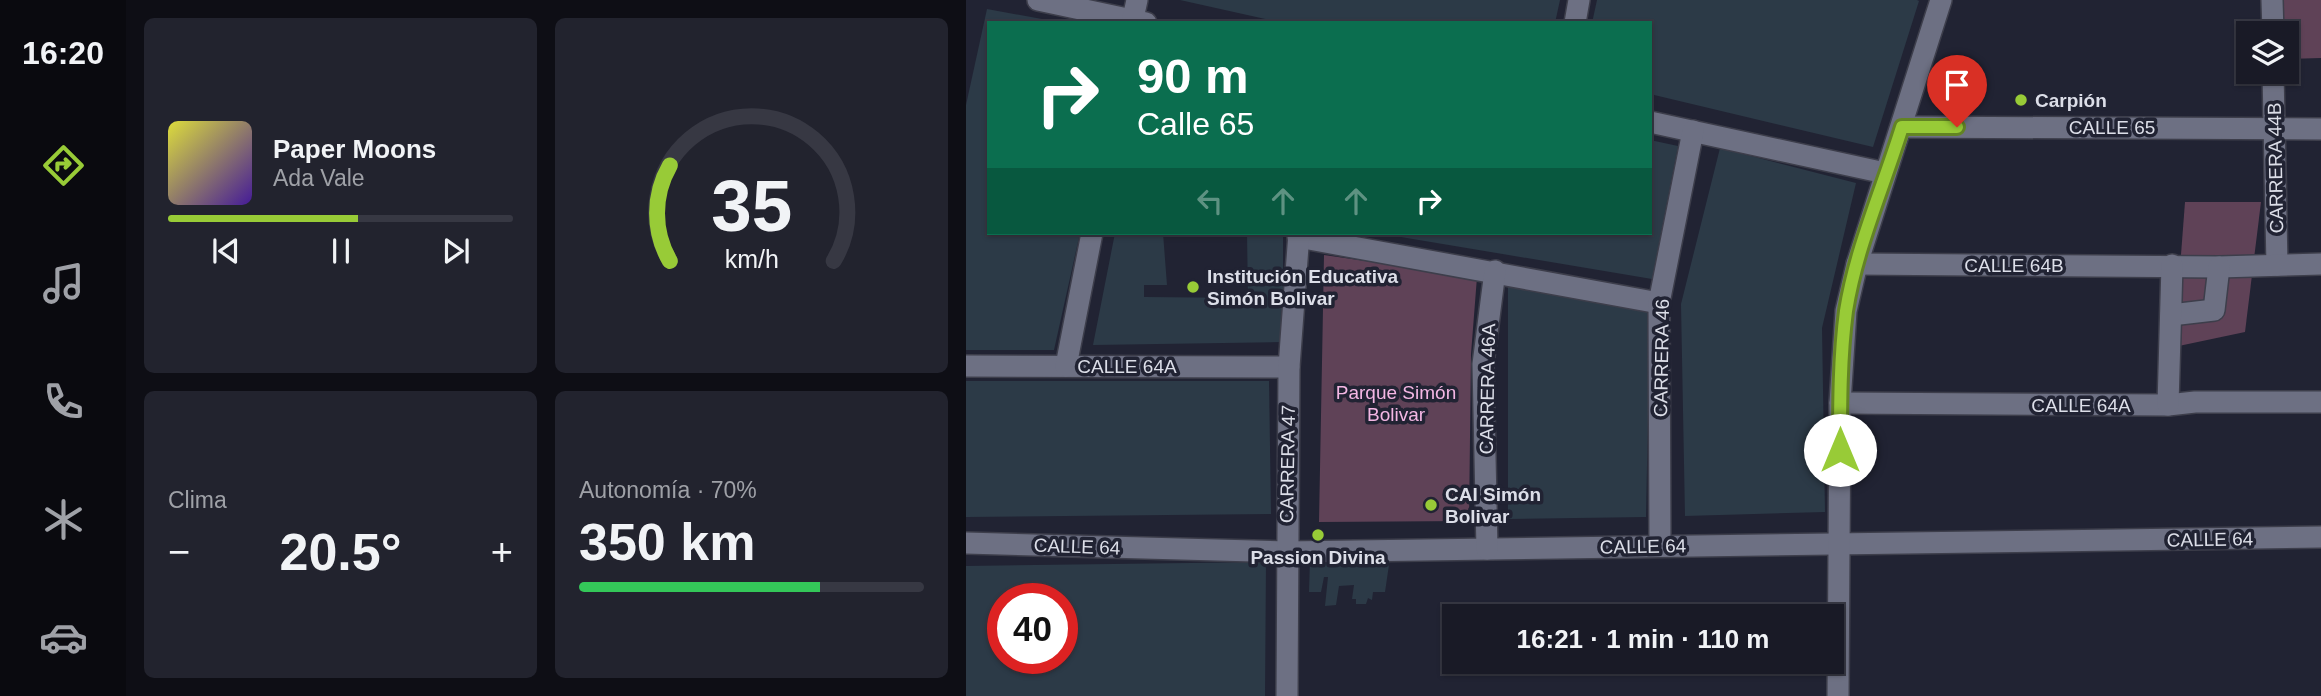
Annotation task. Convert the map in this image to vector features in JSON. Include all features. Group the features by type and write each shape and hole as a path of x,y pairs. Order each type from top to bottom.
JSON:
{"street":[{"path":"1038,0 1137,16"},
{"path":"1575,21 1579,0"},
{"path":"1838,696 1840,403 1846,311 1857,264 1941,0"},
{"path":"2272,0 2273,21"},
{"name":"CARRERA 44B","path":"2273,84 2277,265"},
{"path":"1652,122 1885,173"},
{"name":"CALLE 65","path":"1902,127 2321,129"},
{"name":"CARRERA 46","path":"1660,546 1659,303 1693,131"},
{"path":"1066,366 1092,235"},
{"path":"1298,235 1659,303"},
{"name":"CARRERA 47","path":"1287,696 1289,367 1298,235"},
{"name":"CALLE 64B","path":"1857,264 2172,265"},
{"path":"2168,405 2172,265 2220,267 2321,264"},
{"path":"2171,315 2214,310 2220,267"},
{"name":"CARRERA 46A","path":"1487,549 1483,364 1495,271"},
{"name":"CALLE 64A","path":"966,366 1289,367"},
{"name":"CALLE 64A","path":"1840,403 2168,405 2195,402 2321,402"},
{"name":"CALLE 64","path":"966,543 1286,552 2321,537"}],"green space":[{"path":"2278,0 2321,0 2321,58 2299,59 2299,21 2279,21"},
{"path":"2185,202 2261,202 2245,332 2174,347"},
{"name":"Parque Simón Bolivar","path":"1324,255 1477,277 1471,354 1469,521 1319,522"}],"building":[{"path":"1180,0 1560,0 1555,21 1274,21"},
{"path":"1597,0 1919,1 1873,147 1652,94 1652,21 1592,21"},
{"path":"987,9 1053,21 987,21 987,235 1080,235 1054,350 966,350 966,105"},
{"path":"1652,140 1678,146 1652,279 1389,235 1652,235"},
{"path":"1720,148 1856,183 1822,328 1825,512 1685,516 1681,304"},
{"name":"Institución Educativa Simón Bolivar","path":"1115,235 1163,235 1167,285 1144,285 1144,297 1248,298 1247,235 1283,235 1283,342 1093,345"},
{"path":"1508,281 1650,312 1646,517 1508,519"},
{"path":"966,381 1269,381 1271,514 966,517"},
{"path":"1390,558 1385,592 1373,592 1372,600 1368,598 1366,604 1356,604 1356,599 1352,599 1354,585 1339,586 1336,605 1325,606 1328,577 1324,577 1321,592 1309,592 1310,560"},
{"path":"1266,562 1265,696 966,696 966,566"}],"place":[{"name":"Carpión","path":"2021,100"},
{"name":"Institución Educativa Simón Bolivar","path":"1193,287"},
{"name":"CAI Simón Bolivar","path":"1431,505"},
{"name":"Passion Divina","path":"1318,535"}],"route":[{"path":"1840,450 1846,311 1857,264 1885,173 1902,127 1957,127"}]}
